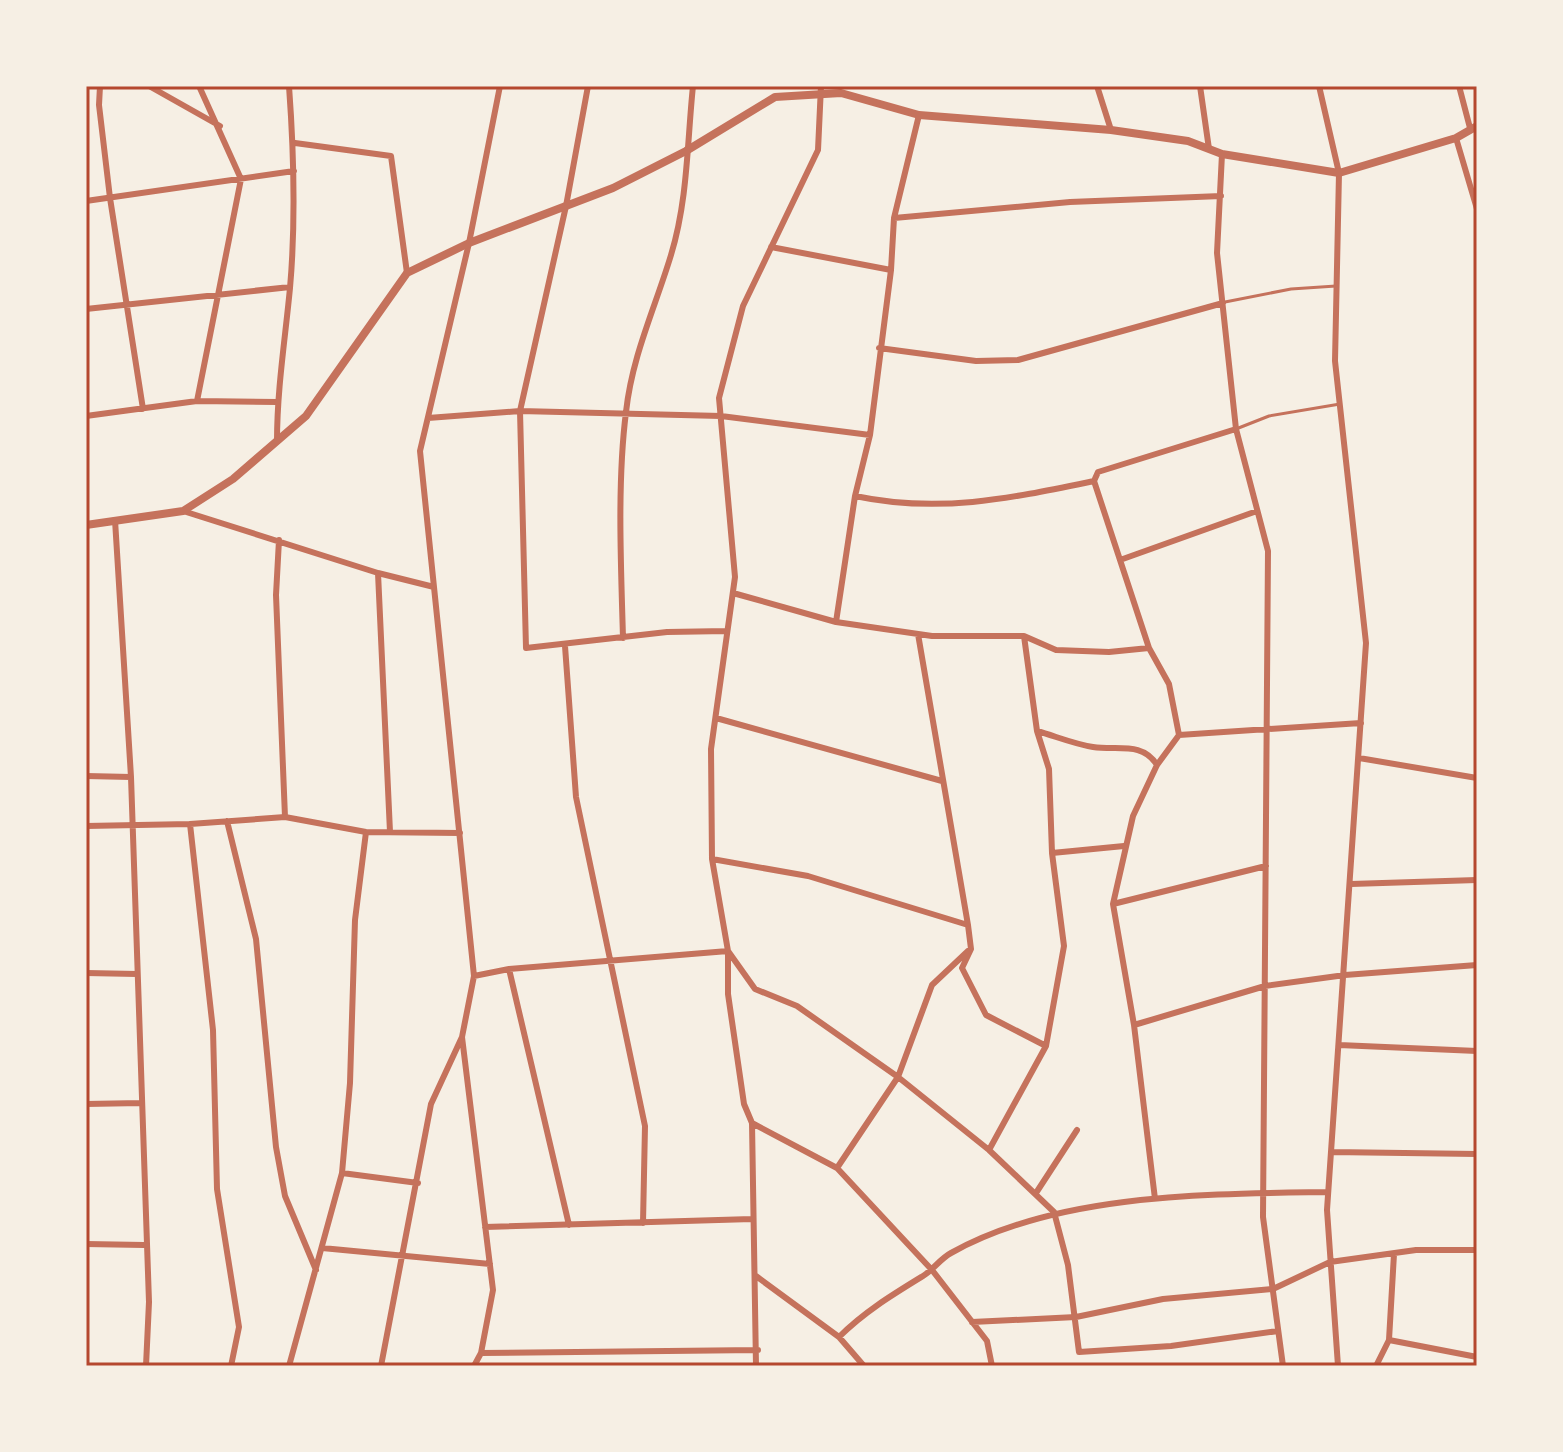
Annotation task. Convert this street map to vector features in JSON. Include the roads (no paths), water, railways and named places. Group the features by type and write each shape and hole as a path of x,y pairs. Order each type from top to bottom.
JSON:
{"street":[{"path":"100,86 99,105 110,198 143,409"},
{"path":"149,86 220,126"},
{"path":"197,401 241,179 220,126 199,86"},
{"path":"277,444 277,402 290,287 295,143 289,86"},
{"path":"381,1366 431,1104 462,1037 474,976 420,451 469,243 500,86"},
{"path":"588,86 566,206 520,411 526,648 565,646 667,632 727,631"},
{"path":"623,638 626,413 640,340 671,254 687,180 686,151 693,86"},
{"path":"1097,86 1111,130"},
{"path":"1200,86 1209,149"},
{"path":"1319,86 1339,173 1335,361 1366,643 1328,1192 1338,1366"},
{"path":"183,511 233,479 306,416 407,273 469,243 613,188 686,151 775,97 820,89 919,115 1111,130 1188,141 1222,154 1339,173 1456,138 1474,127 1459,86"},
{"path":"756,1366 752,1123 744,1104 728,994 728,951 712,859 711,749 735,577 719,398 743,306 818,150 820,89"},
{"path":"836,622 855,496 870,435 891,270 894,218 919,115"},
{"path":"1456,138 1477,209"},
{"path":"295,143 391,156 407,273"},
{"path":"1222,154 1217,253 1236,429 1268,551 1263,1193 1283,1366"},
{"path":"86,201 294,171"},
{"path":"894,218 1070,202 1221,196"},
{"path":"771,247 891,270"},
{"path":"86,309 290,287"},
{"path":"879,348 976,361 1018,360 1223,303"},
{"path":"86,416 197,401 277,402"},
{"path":"428,418 520,411 721,416 870,435"},
{"path":"1155,1199 1134,1025 1113,904 1124,846 1157,765 1179,735 1169,684 1149,648 1094,481 1098,472 1236,429"},
{"path":"855,496 893,504 987,503 1094,481"},
{"path":"86,525 183,511 378,573 434,587"},
{"path":"1120,560 1257,511"},
{"path":"115,520 131,777 144,1245 149,1302 146,1366"},
{"path":"279,540 276,595 285,817"},
{"path":"378,573 390,832"},
{"path":"733,593 836,622 918,634 1024,636 1056,650 1109,652 1149,648"},
{"path":"918,634 968,925 971,949 962,968 986,1015 1046,1046"},
{"path":"989,1150 1046,1046 1064,946 1052,853 1049,769 1037,731 1024,636"},
{"path":"565,646 576,797 645,1126 643,1223"},
{"path":"716,718 942,781"},
{"path":"1179,735 1361,723"},
{"path":"1037,731 1094,748 1128,747 1150,754 1157,765"},
{"path":"1359,758 1477,778"},
{"path":"86,776 131,777"},
{"path":"86,826 190,824 285,817 366,832 460,833"},
{"path":"227,821 256,939 276,1147 285,1196 316,1270"},
{"path":"190,824 213,1030 217,1189 239,1327 231,1366"},
{"path":"289,1366 342,1173 350,1083 355,920 366,832"},
{"path":"1052,853 1124,846"},
{"path":"712,859 808,876 968,925"},
{"path":"1113,904 1266,866"},
{"path":"1351,884 1477,880"},
{"path":"837,1168 898,1077 932,985 971,949"},
{"path":"474,976 509,969 728,951"},
{"path":"728,951 755,989 797,1006 898,1077 989,1150 1054,1212 1076,1317 1079,1352 1171,1346 1278,1331"},
{"path":"1134,1025 1265,986 1345,975 1477,965"},
{"path":"509,969 569,1225"},
{"path":"86,973 137,974"},
{"path":"462,1037 493,1290 481,1353 474,1366"},
{"path":"1339,1045 1477,1051"},
{"path":"86,1104 141,1103"},
{"path":"752,1123 837,1168 932,1270 987,1341 992,1366"},
{"path":"1036,1193 1077,1130"},
{"path":"1331,1152 1477,1154"},
{"path":"342,1173 418,1183"},
{"path":"839,1337 863,1313 932,1270 949,1254 1054,1212 1155,1199 1328,1192"},
{"path":"485,1227 752,1219"},
{"path":"86,1244 144,1245"},
{"path":"322,1248 490,1264"},
{"path":"972,1322 1076,1317 1163,1299 1273,1289 1330,1262 1416,1250 1477,1250"},
{"path":"1376,1366 1389,1340 1394,1254"},
{"path":"756,1276 839,1337 864,1366"},
{"path":"1389,1340 1477,1357"},
{"path":"481,1353 758,1350"}],"lane":[{"path":"1223,303 1291,289 1336,286"},
{"path":"1236,429 1269,416 1340,404"}]}
